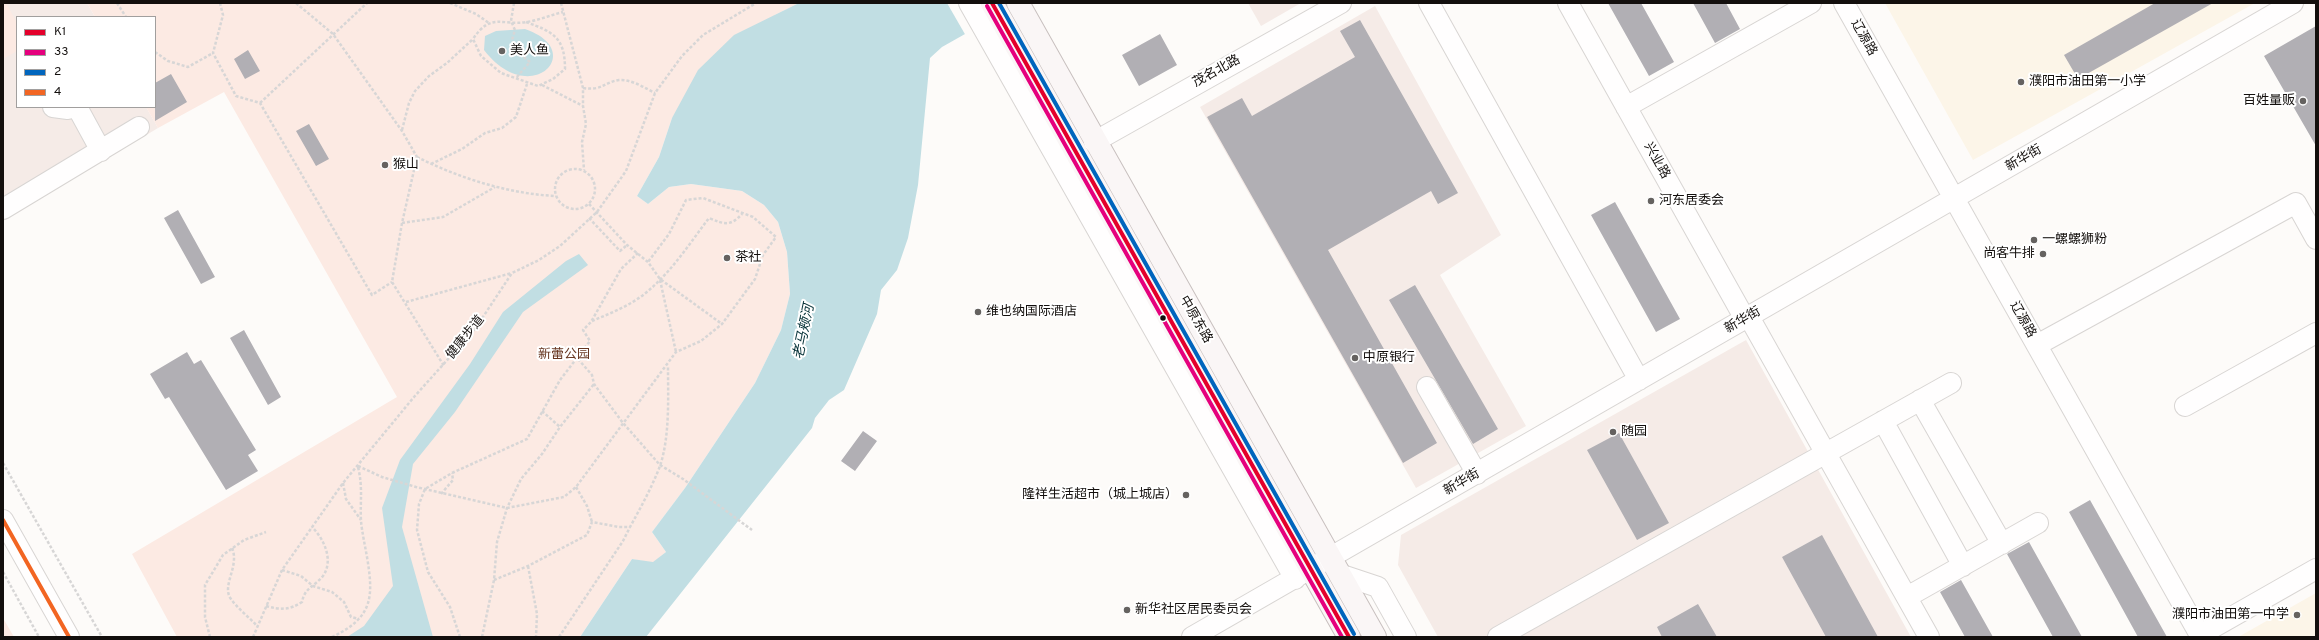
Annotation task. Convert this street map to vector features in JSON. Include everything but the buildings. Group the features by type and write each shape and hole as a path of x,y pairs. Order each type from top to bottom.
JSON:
{"main road":[{"name":"中原东路","path":"992,3 995,28 1303,574 1349,637"},
{"name":"中原东路","path":"1020,7 1094,142 1375,637"}],"street":[{"path":"970,3 995,28"},
{"name":"茂名北路","path":"1094,142 1341,3"},
{"path":"1429,3 1640,380"},
{"name":"兴业路","path":"1568,3 1929,637"},
{"path":"1626,107 1812,3"},
{"name":"辽源路","path":"1844,3 2201,636"},
{"name":"新华街","path":"1192,637 1303,574 1335,566 1477,474 2293,3"},
{"path":"60,108 72,108"},
{"path":"77,108 101,151"},
{"path":"3,209 139,127"},
{"path":"2036,345 2296,203 2316,239"},
{"path":"2185,406 2316,333"},
{"path":"1498,637 1951,383"},
{"path":"1427,387 1477,474"},
{"path":"1920,400 2002,544"},
{"path":"1883,421 1962,566"},
{"path":"3,520 69,637"},
{"path":"1907,597 2038,523"},
{"path":"1335,566 1378,587 1406,637"},
{"path":"2201,636 2316,569"}],"path":[{"path":"117,3 125,16"},
{"path":"220,3 223,14 213,53 236,96 260,103 372,295 392,282 402,223 417,157"},
{"path":"296,3 333,34 402,131 417,157 471,180 496,186 556,196 565,206 571,209 584,207 594,198 596,186 594,179 584,170 570,169 559,176 556,182 556,196"},
{"path":"260,103 367,3"},
{"path":"450,3 476,14 490,23"},
{"path":"514,3 511,21 515,30 512,40 516,51 530,62 516,78"},
{"path":"561,3 583,88 583,106 586,124 582,142 584,170"},
{"path":"406,302 512,273 539,260 560,246 596,212 626,171 655,93 682,56 703,35 756,3"},
{"path":"402,131 409,103 415,91 429,76 448,63 473,39 479,30 490,23 511,21 526,22 563,12"},
{"path":"473,39 481,56 501,73 516,78 527,84 538,86 542,85 565,69 562,45 554,34 526,22"},
{"path":"156,53 168,61 188,67 213,53"},
{"path":"583,88 595,90 620,80 638,84 655,93"},
{"path":"431,164 462,149 485,132 502,128 516,117 527,84"},
{"path":"542,85 583,106"},
{"path":"402,223 443,217 496,186"},
{"path":"358,466 382,478 441,494 507,508 564,497 576,487 668,365 676,352 701,341 722,324 755,279 763,255 776,237 753,217 703,198 686,200 669,234 648,262"},
{"path":"589,204 627,245 648,262 660,279 722,324"},
{"path":"591,322 619,310 648,292 678,260 709,218 723,224 734,222 742,214"},
{"path":"589,218 620,251 627,245"},
{"path":"460,637 450,607 428,572 417,530 419,504 425,489 452,473 527,439 560,380 590,342 583,330 591,322 621,269 638,253"},
{"name":"健康步道","path":"392,282 406,302 444,366 475,329 512,273"},
{"path":"660,279 676,352"},
{"path":"578,359 592,375 594,384 623,423 660,465 683,479 752,530"},
{"path":"559,637 623,541 645,499 660,465 665,436 668,365"},
{"path":"253,637 282,570 343,482 358,466 376,440 444,366"},
{"path":"482,637 494,580 497,542 507,508 521,479 542,454 560,427 594,384"},
{"path":"542,411 560,427"},
{"path":"3,463 102,637"},
{"path":"332,637 346,630 360,619 369,602 369,580 361,520 362,483 358,466"},
{"path":"441,494 453,480 452,473"},
{"path":"343,482 346,499 361,520"},
{"path":"494,580 528,566 588,535 592,522 587,506 576,487"},
{"path":"592,522 619,527 630,527"},
{"path":"266,606 276,609 292,608 302,602 304,592 313,586 324,575 327,560 326,547 319,534 312,527"},
{"path":"210,637 205,616 205,585 223,554 244,540 266,532"},
{"path":"232,548 235,556 228,587 230,598 258,626"},
{"path":"528,566 538,614 536,637"},
{"path":"282,570 301,576 313,586 332,592 344,602 351,617 360,619"},
{"path":"3,572 39,637"}],"shaded area":[{"path":"3,3 87,3 94,16 16,16 16,108 147,108 158,128 3,221"},
{"path":"1248,3 1301,3 1261,26"},
{"name":"濮阳市油田第一小学","path":"1885,3 2255,3 1973,160"},
{"path":"1375,6 1501,235 1440,275 1526,426 1416,488 1200,107"},
{"path":"1746,340 1911,637 1438,637 1398,565 1401,535"},
{"name":"濮阳市油田第一中学","path":"2316,593 2316,637 2240,636"}],"green space":[{"path":"6,3 16,21 16,52 3,59 3,5"},
{"name":"新蕾公园","path":"87,3 799,3 775,15 672,118 659,157 637,196 648,204 669,187 691,184 742,191 764,205 778,222 787,252 790,294 781,330 755,383 685,488 652,532 666,552 653,563 632,559 580,637 177,637 132,554 397,397 224,92 158,128 147,108 156,108 156,16 94,16"},
{"path":"3,618 14,637 3,637"}],"water":[{"name":"老马颊河","path":"799,3 1020,3 942,47 930,58 918,185 908,238 897,270 881,290 877,314 844,390 829,400 815,418 812,428 646,637 580,637 632,559 653,562 666,552 652,532 685,488 755,383 781,330 790,294 787,252 778,222 764,205 742,191 691,184 669,187 648,204 637,196 659,157 672,118 698,70 734,35"},
{"path":"525,29 544,39 552,50 552,61 546,70 534,76 519,75 502,67 484,50 485,36 496,31"},
{"path":"579,254 588,265 523,312 455,412 413,464 402,527 433,637 347,637 364,626 393,586 382,508 400,460 470,364 503,312 566,261"}],"pier":[{"path":"947,3 1022,3 966,36"}],"transit line":[{"name":"K1","path":"992,3 1349,637"},
{"name":"2","path":"999,3 1354,634"},
{"name":"33","path":"987,6 1342,637"},
{"name":"4","path":"3,520 69,637"}],"place":[{"name":"美人鱼","path":"502,51"},
{"name":"濮阳市油田第一小学","path":"2021,82"},
{"name":"百姓量贩","path":"2303,101"},
{"name":"猴山","path":"385,165"},
{"name":"河东居委会","path":"1651,201"},
{"name":"一螺螺狮粉","path":"2034,240"},
{"name":"尚客牛排","path":"2043,254"},
{"name":"茶社","path":"727,258"},
{"name":"维也纳国际酒店","path":"978,312"},
{"name":"中原银行","path":"1355,358"},
{"name":"随园","path":"1613,432"},
{"name":"隆祥生活超市（城上城店）","path":"1186,495"},
{"name":"新华社区居民委员会","path":"1127,610"},
{"name":"濮阳市油田第一中学","path":"2297,615"}]}
